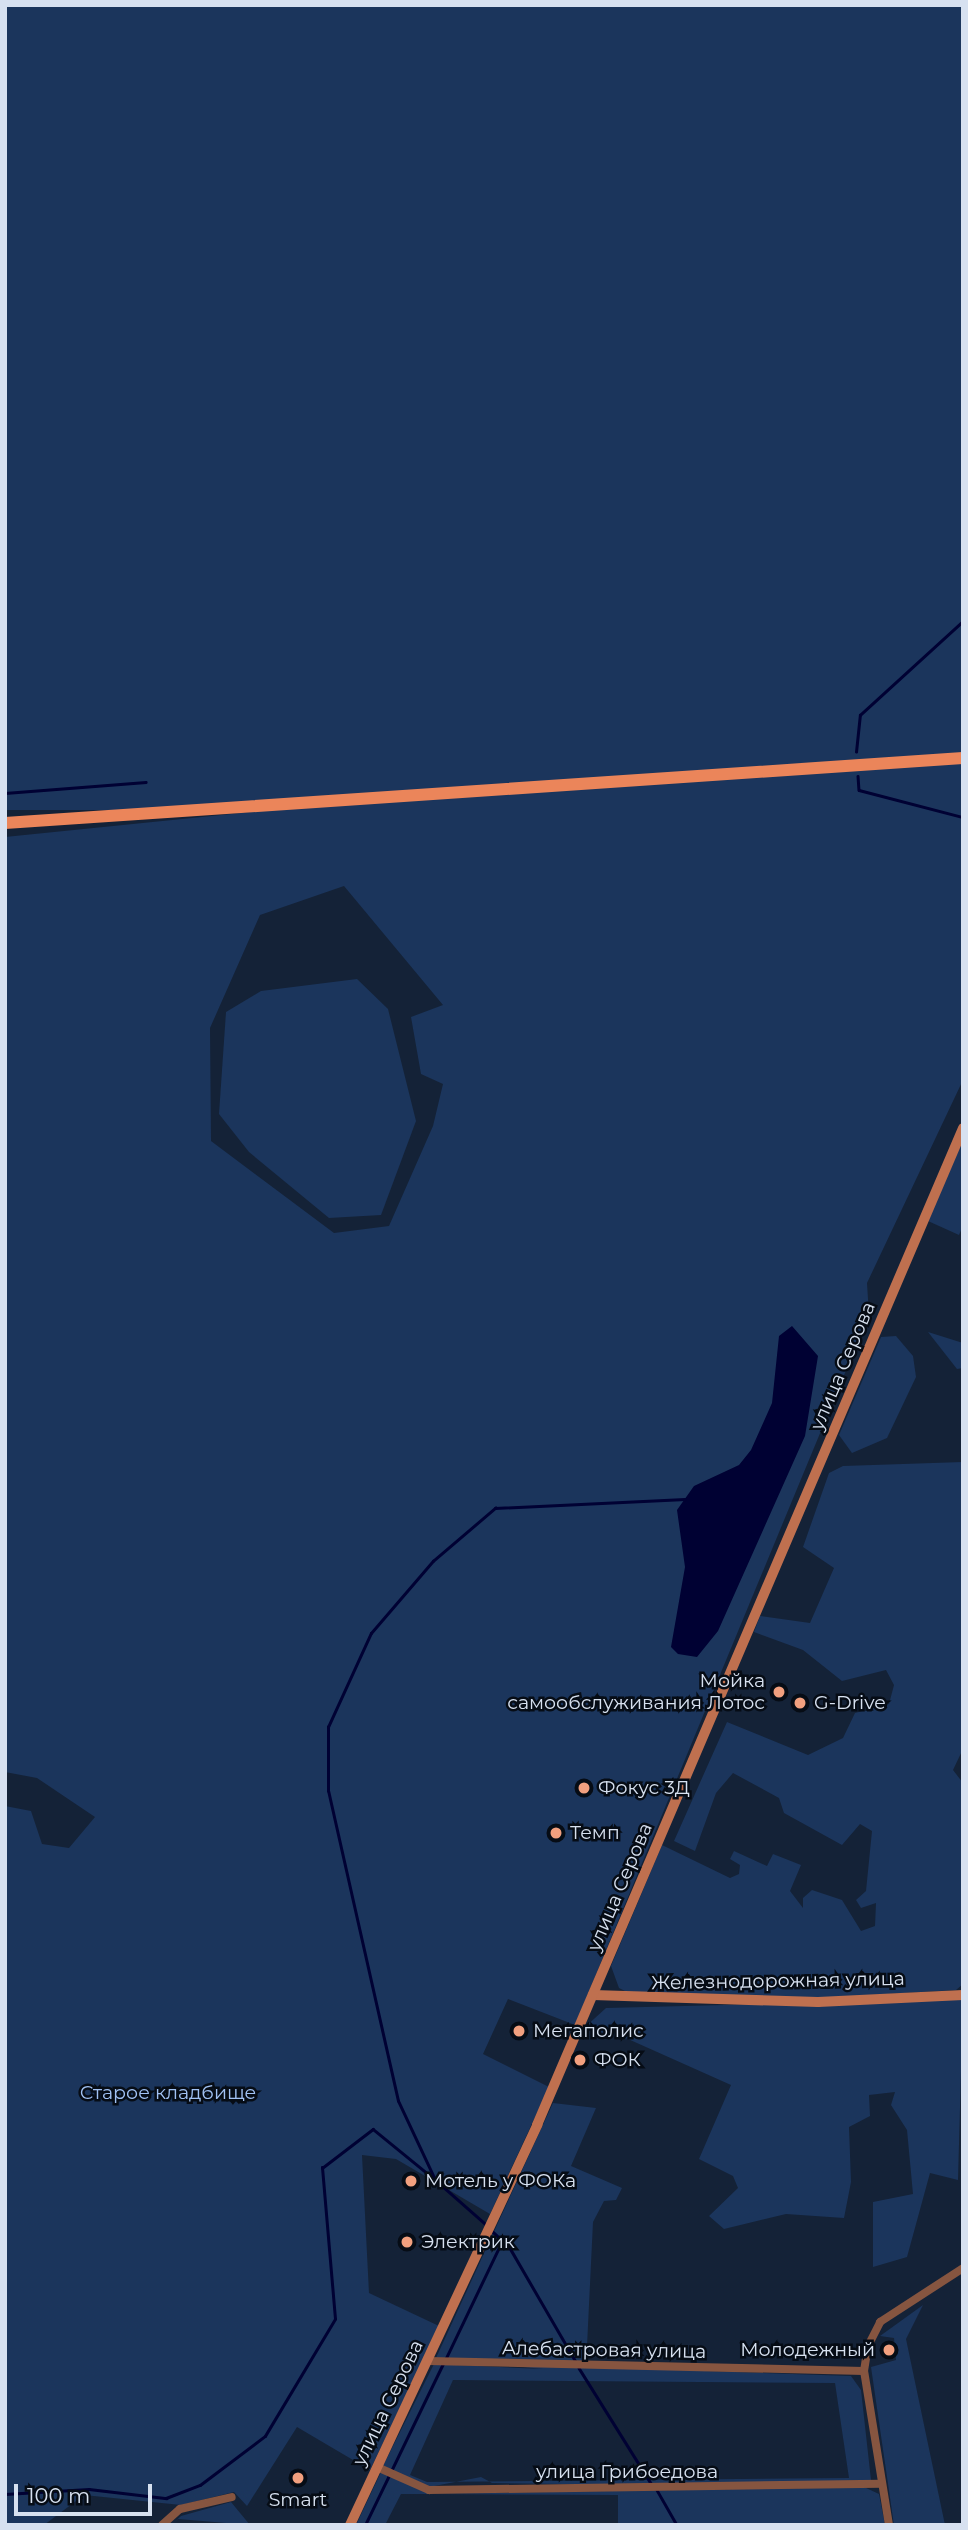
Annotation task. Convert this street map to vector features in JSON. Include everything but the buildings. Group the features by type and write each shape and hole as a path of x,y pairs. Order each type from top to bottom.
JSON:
{"main road":[{"path":"5,823 963,758"},
{"name":"улица Серова","path":"350,2525 428,2361 593,1995 963,1128"},
{"name":"Железнодорожная улица","path":"593,1995 818,2002 963,1994"}],"street":[{"path":"889,2525 864,2371 880,2322 963,2268"},
{"name":"Алебастровая улица","path":"428,2361 864,2371"},
{"name":"улица Грибоедова","path":"377,2467 429,2490 881,2484"},
{"path":"162,2525 180,2509 232,2497"}],"green space":[{"path":"5,5 963,5 963,810 5,810"},
{"name":"Старое кладбище","path":"963,763 963,1080 867,1283 869,1315 575,2025 508,1999 483,2054 549,2087 490,2214 396,2159 362,2155 369,2293 439,2326 370,2470 297,2427 247,2506 234,2492 181,2505 84,2495 44,2525 5,2525 5,1806 31,1811 42,1844 69,1848 95,1817 37,1778 5,1772 5,837 360,801 457,800","holes":["344,886 443,1005 411,1017 421,1074 443,1084 433,1126 389,1226 334,1233 211,1141 210,1028 260,915"]},
{"path":"357,979 388,1009 416,1121 381,1215 329,1218 249,1152 219,1114 226,1012 261,991"},
{"path":"963,1140 963,1226 959,1235 928,1221"},
{"path":"928,1332 963,1343 963,1368 957,1369"},
{"path":"896,1336 913,1356 916,1377 887,1438 852,1453 839,1435 881,1337"},
{"path":"963,1462 963,1749 953,1770 963,1783 963,1984 956,1990 818,1998 633,1995 619,1988 611,1966 662,1845 730,1878 739,1874 740,1865 730,1859 734,1851 767,1866 773,1854 801,1865 790,1891 803,1908 803,1898 812,1890 842,1900 861,1931 875,1926 876,1903 861,1908 856,1900 866,1891 872,1831 860,1824 842,1845 784,1813 779,1798 733,1773 716,1793 695,1851 674,1841 727,1722 808,1755 843,1738 855,1713 889,1704 894,1685 886,1670 842,1681 803,1650 754,1632 760,1616 810,1623 834,1568 803,1547 829,1473 843,1466"},
{"path":"963,1999 958,2180 930,2173 907,2257 873,2267 873,2202 913,2194 907,2130 891,2105 895,2092 869,2095 870,2116 849,2127 851,2182 844,2218 786,2214 724,2229 709,2216 738,2188 733,2176 699,2159 731,2085 628,2039 584,2028 606,2008"},
{"path":"553,2103 596,2108 571,2166 622,2188 616,2200 604,2201 593,2222 586,2367 851,2376 861,2390 871,2480 710,2486 492,2483 489,2481 849,2478 835,2383 453,2380 410,2475 427,2482 456,2482 429,2487 383,2466 434,2364 543,2369 436,2358"},
{"path":"923,2305 906,2339 945,2525 894,2525 871,2367 896,2360 894,2338 880,2336"},
{"path":"381,2472 431,2494 401,2494 385,2525 356,2525"},
{"path":"864,2487 879,2494 885,2525 618,2525 618,2495 431,2494"},
{"path":"231,2502 250,2525 178,2519 171,2525 181,2516"}],"shaded area":[{"path":"792,1326 818,1356 805,1436 718,1631 697,1657 678,1654 671,1647 685,1567 677,1510 694,1486 739,1465 751,1450 772,1403 779,1336"}],"waterway":[{"path":"856,752 860,715 963,621"},
{"path":"858,776 859,790 963,817"},
{"path":"5,793 146,782"},
{"path":"486,2225 435,2180 398,2101 328,1791 328,1727 371,1633 433,1561 495,1508 685,1499"},
{"path":"5,2494 89,2489 166,2498 200,2485 265,2436 335,2319 322,2168 373,2129 433,2178"},
{"path":"491,2230 510,2248 576,2362"},
{"path":"446,2358 502,2241"},
{"path":"365,2525 443,2364"},
{"path":"579,2368 652,2485"},
{"path":"657,2490 677,2525"}],"place":[{"name":"Мойка самообслуживания Лотос","path":"779,1692"},
{"name":"G-Drive","path":"800,1703"},
{"name":"Фокус 3Д","path":"584,1788"},
{"name":"Темп","path":"556,1833"},
{"name":"Мегаполис","path":"519,2031"},
{"name":"ФОК","path":"580,2060"},
{"name":"Мотель у ФОКа","path":"411,2181"},
{"name":"Электрик","path":"407,2242"},
{"name":"Молодежный","path":"889,2350"},
{"name":"Smart","path":"298,2478"}]}
